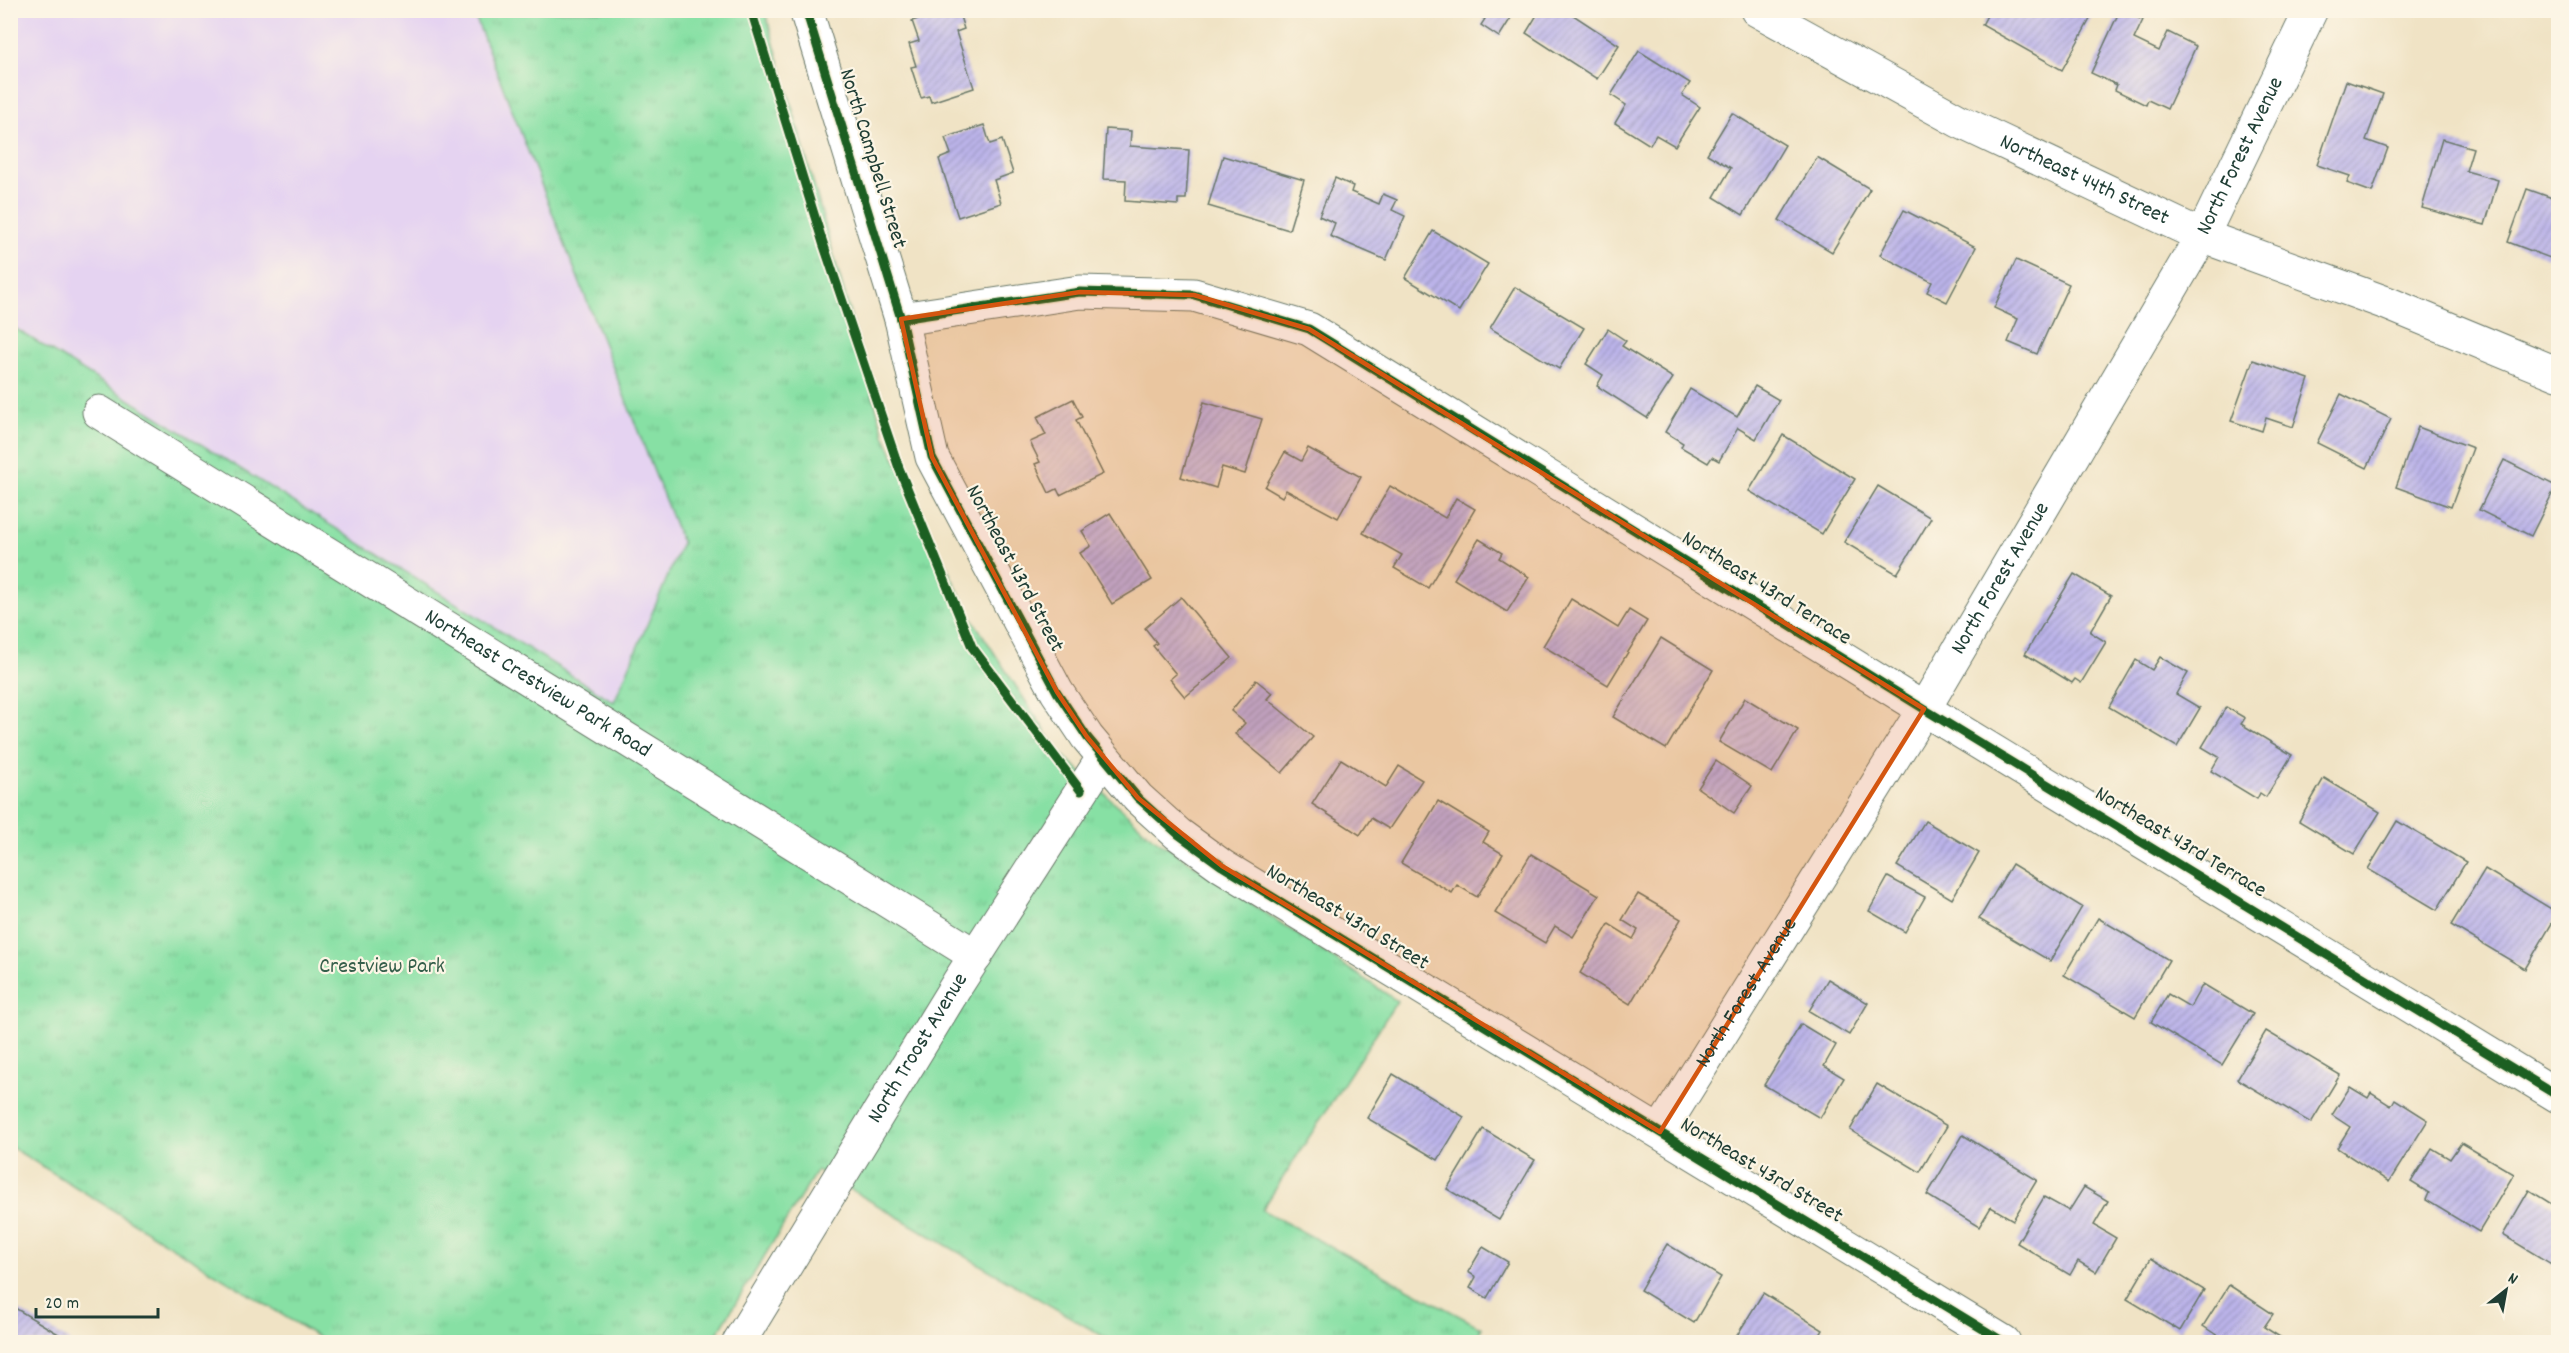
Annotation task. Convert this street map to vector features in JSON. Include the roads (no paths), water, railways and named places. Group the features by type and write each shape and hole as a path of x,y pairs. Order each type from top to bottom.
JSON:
{"street":[{"name":"North Campbell Street","path":"806,10 900,320"},
{"name":"Northeast 44th Street","path":"1757,10 1959,121 2202,236 2389,304 2559,374"},
{"name":"North Forest Avenue","path":"1660,1132 1924,709 2202,236 2311,10"},
{"name":"Northeast 43rd Terrace","path":"900,320 1080,292 1194,295 1309,329 1924,709 2559,1096"},
{"name":"Northeast 43rd Street","path":"900,320 932,457 1057,692 1103,758 1138,798 1178,834 1222,866 2004,1342"},
{"name":"Northeast Crestview Park Road","path":"99,412 976,956"},
{"name":"North Troost Avenue","path":"739,1342 976,956 1103,758"}],"park label":[{"name":"Crestview Park","path":"382,967"}]}
